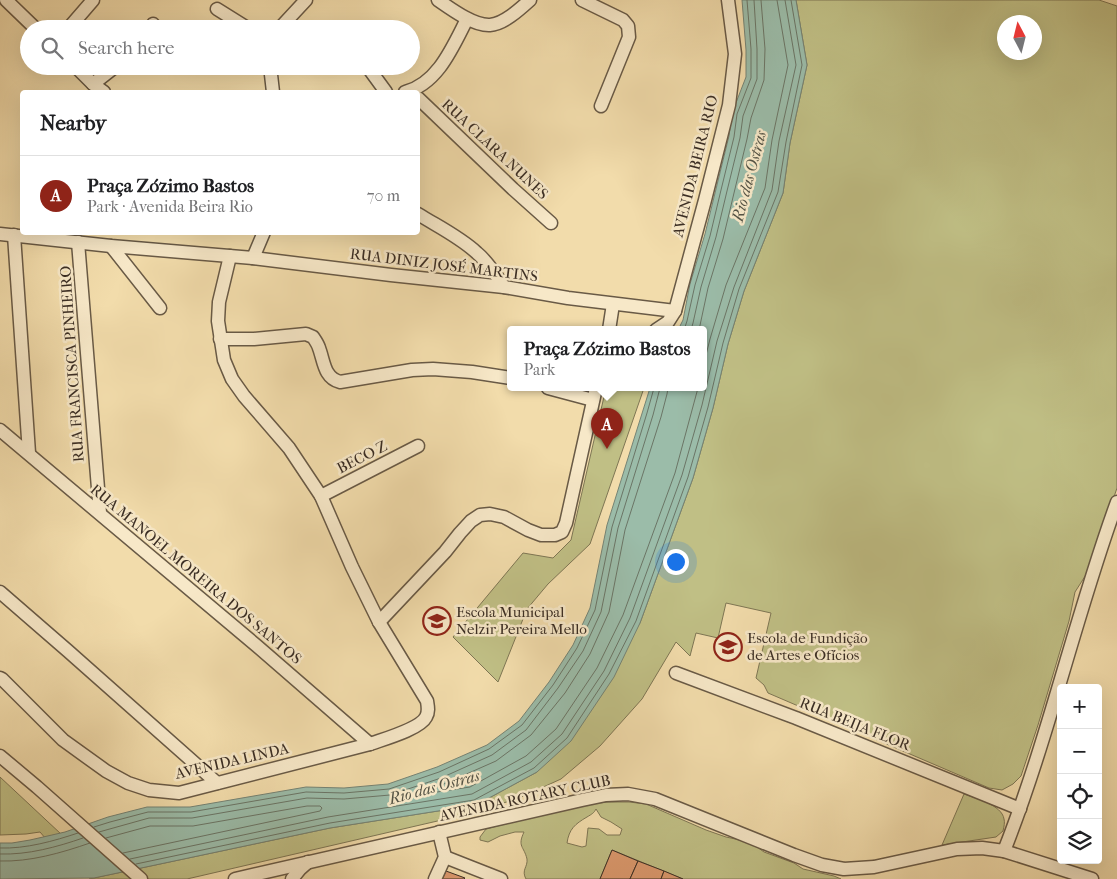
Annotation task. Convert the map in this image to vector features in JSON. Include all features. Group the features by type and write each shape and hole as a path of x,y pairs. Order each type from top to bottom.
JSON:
{"street":[{"path":"6,0 27,20"},
{"path":"76,20 93,0"},
{"path":"287,20 306,0"},
{"path":"438,0 468,18 489,25 498,23 530,0"},
{"path":"582,0 623,20 628,26 629,37 601,106"},
{"name":"AVENIDA BEIRA RIO","path":"662,326 668,322 675,311 729,105 734,54 728,0"},
{"path":"217,9 235,20"},
{"path":"416,90 433,75 446,59 468,18"},
{"path":"84,75 101,90"},
{"path":"93,84 104,75"},
{"path":"271,75 273,90"},
{"path":"374,75 385,90"},
{"name":"RUA CLARA NUNES","path":"420,102 551,223"},
{"path":"420,215 477,252 504,287"},
{"name":"RUA DINIZ JOSÉ MARTINS","path":"0,234 253,258 504,287 568,298 675,311"},
{"path":"253,258 263,235"},
{"path":"14,236 29,453"},
{"name":"RUA FRANCISCA PINHEIRO","path":"78,242 100,513"},
{"path":"111,246 160,308"},
{"path":"230,256 219,302 218,321 224,360 232,379 244,396 289,448 321,496 352,567 379,622 471,521 480,516 490,514 504,517 541,535 556,535 562,532 566,524 595,394 572,391"},
{"path":"610,326 613,304"},
{"path":"220,339 254,339 306,334 313,336 319,347 328,374 334,380 340,382 433,368 507,377"},
{"name":"RUA MANOEL MOREIRA DOS SANTOS","path":"0,430 257,646 370,744"},
{"name":"BECO Z","path":"321,496 418,446"},
{"path":"1004,851 1020,808 1117,502"},
{"path":"0,592 76,657 216,783"},
{"name":"AVENIDA LINDA","path":"0,678 63,740 106,771 149,790 179,793 370,744 395,736 422,722 426,718 428,711 427,701 379,622"},
{"name":"RUA BEIJA FLOR","path":"676,673 796,718 1020,808"},
{"path":"0,756 37,786 141,879"},
{"name":"AVENIDA ROTARY CLUB","path":"235,879 606,795 628,794 655,799 822,865 873,873 957,849 982,848 1004,851 1092,879"},
{"path":"435,879 445,857 439,832"},
{"path":"445,857 501,879"},
{"path":"292,879 308,862"}],"shaded area":[{"path":"796,0 1099,0 1117,6 1117,488 1089,570 1075,592 1069,621 1021,776 1013,784 1002,790 989,788 768,693 764,685 756,678 771,613 726,603 718,638 696,633 690,656 676,642 642,699 600,746 561,779 519,798 472,813 187,879 89,879 330,828 476,805 537,772 640,623 693,478 744,291 783,193 790,143 807,65"},
{"path":"605,391 643,391 590,544 548,584 527,609 498,682 453,637 523,553 553,558 571,540"},
{"path":"0,777 61,834 46,839 40,832 0,835"},
{"path":"964,794 987,803 998,810 1004,820 1003,831 996,837 942,845"},
{"path":"629,802 646,804 706,830 757,847 764,852 794,863 803,869 841,879 683,879 612,850 600,879 526,879 524,871 527,859 521,844 524,832 500,836 488,842 480,840 486,829 589,804","holes":["596,809 601,817 622,829 620,835 607,835 599,829 588,828 586,846 582,847 567,843 573,827"]}],"water":[{"name":"Rio das Ostras","path":"742,0 796,0 807,65 790,143 783,193 744,291 693,478 640,623 614,677 571,741 537,772 476,805 330,828 94,878 0,879 0,843 30,840 65,832 108,817 147,807 190,807 306,787 344,788 388,784 437,767 487,745 519,721 549,682 573,645 590,608 607,525 649,391 707,391 707,326 680,326 729,136 732,113 746,77"}],"building":[{"path":"612,850 638,861 630,879 600,879"},
{"path":"638,861 664,871 661,879 630,879"},
{"path":"446,871 465,878 442,879"},
{"path":"664,871 683,879 661,879"}],"place":[{"name":"Praça Zózimo Bastos","path":"607,449"},
{"name":"Escola Municipal Nelzir Pereira Mello","path":"437,621"},
{"name":"Escola de Fundição de Artes e Ofícios","path":"728,647"}]}
